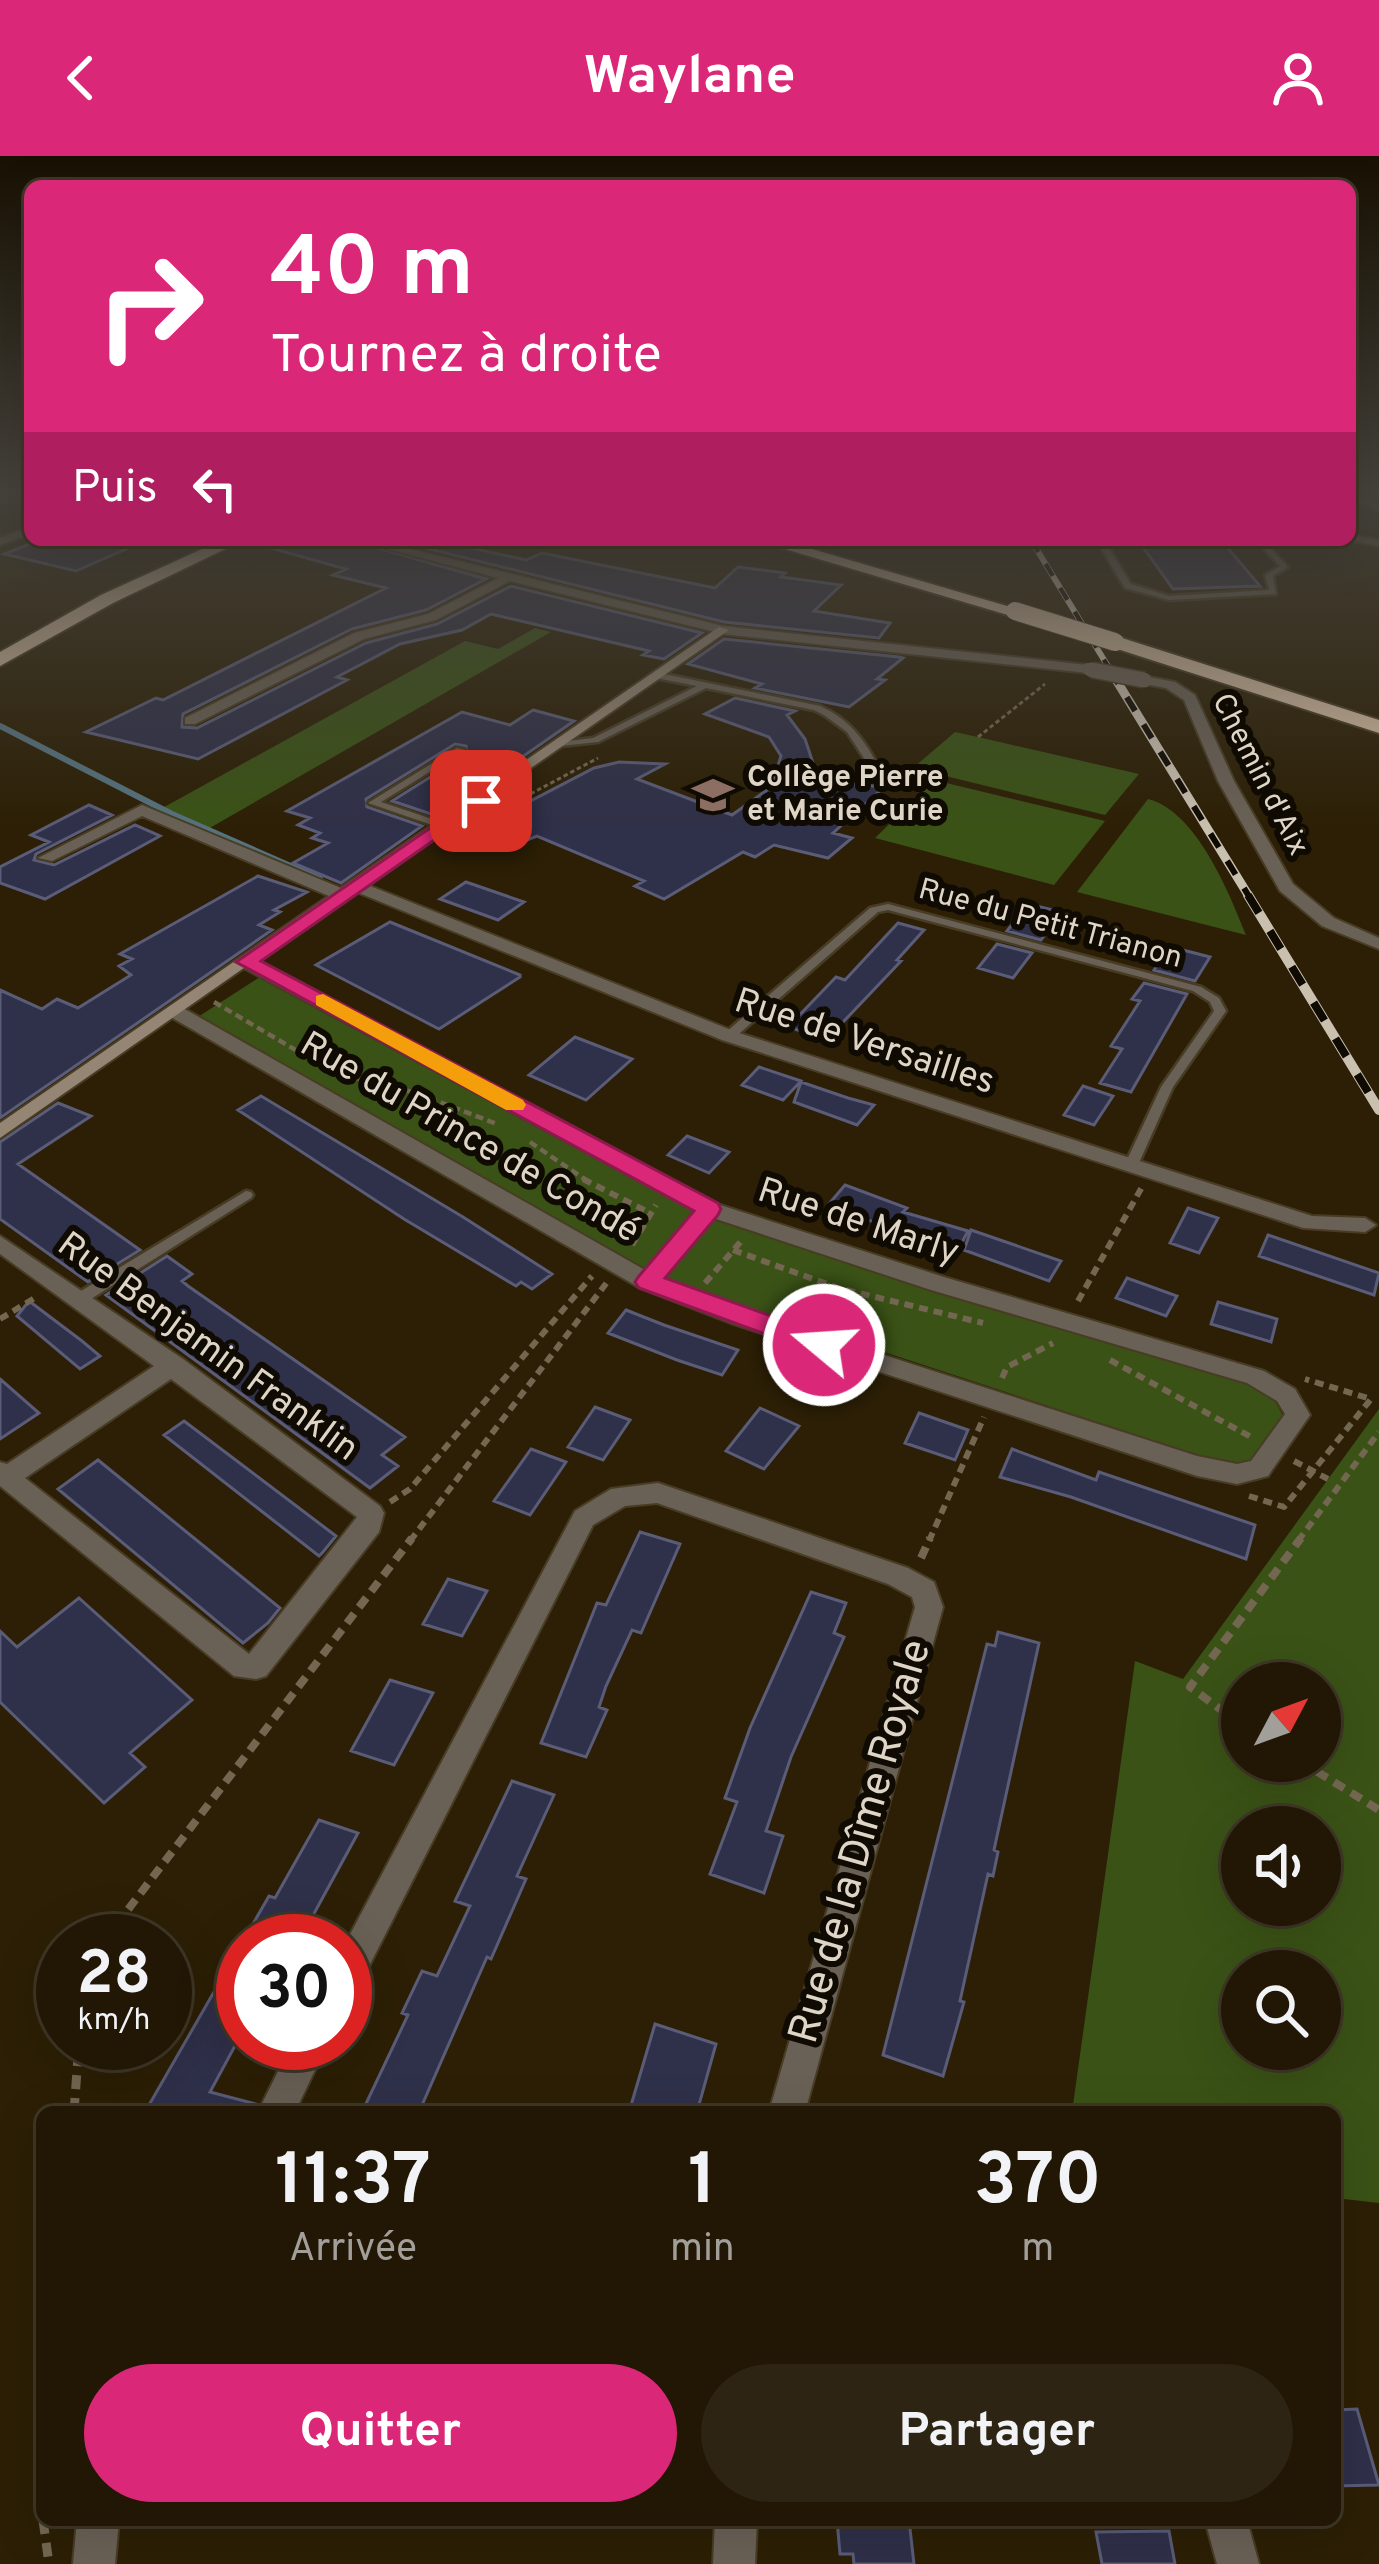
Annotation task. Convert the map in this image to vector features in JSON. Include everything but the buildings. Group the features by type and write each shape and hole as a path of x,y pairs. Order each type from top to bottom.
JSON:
{"highway":[{"path":"0,645 80,605"},
{"path":"0,660 93,605"},
{"path":"1014,605 1020,607"},
{"path":"1015,605 1379,715"},
{"path":"1119,638 1379,727"}],"street":[{"path":"190,721 359,636 432,616 453,605"},
{"path":"620,605 723,630"},
{"path":"0,1132 723,630"},
{"name":"Chemin d'Aix","path":"723,630 1088,669 1170,685 1190,698 1226,781 1286,886 1328,922 1379,944"},
{"name":"Rue de Versailles","path":"46,859 142,810 730,1036 1312,1223 1365,1225"},
{"name":"Rue de Marly","path":"246,962 709,1209 1255,1377 1286,1395 1298,1415 1276,1451"},
{"name":"Rue du Prince de Condé","path":"176,1012 648,1282 992,1400 1237,1474 1259,1469 1276,1451"},
{"path":"648,1282 709,1209"},
{"name":"Rue Benjamin Franklin","path":"0,1243 174,1365 371,1513"},
{"path":"174,1365 3,1475 244,1667 256,1666 370,1525 371,1513"},
{"name":"Rue de la Dîme Royale","path":"372,1926 584,1518 620,1496 658,1493 910,1583 924,1591 929,1607 789,2106"},
{"path":"279,2106 297,2070"},
{"path":"94,2564 97,2526"},
{"path":"734,2564 736,2526"},
{"path":"1228,2526 1238,2564"}],"lane":[{"path":"659,676 818,708 841,718 859,737 872,764"},
{"path":"563,744 595,740 706,685"},
{"path":"445,826 373,803 460,750"},
{"name":"Rue du Petit Trianon","path":"730,1036 874,910 888,907 1197,989 1215,1000 1220,1011 1167,1087 1133,1162"},
{"path":"81,1298 246,1195"}],"path":[{"path":"978,737 1045,684 1046,678"},
{"path":"489,815 602,756"},
{"path":"201,994 334,1072 453,1105 510,1131"},
{"path":"526,1139 577,1176 650,1213"},
{"path":"1067,1322 1144,1183 1133,1162"},
{"path":"124,1914 668,1189"},
{"path":"691,1299 755,1225"},
{"path":"734,1250 856,1294 989,1324"},
{"path":"371,1513 410,1489 564,1304 612,1265"},
{"path":"0,1319 58,1284"},
{"path":"910,1583 1007,1367 1060,1337 1045,1334"},
{"path":"1110,1360 1328,1479"},
{"path":"1221,1710 1190,1687 1379,1432"},
{"path":"1334,1782 1379,1810"},
{"path":"74,2106 77,2070"},
{"path":"44,2526 49,2564"}],"green space":[{"path":"535,628 551,632 201,833 157,811 465,641 498,649"},
{"path":"955,732 1139,774 1105,815 913,768"},
{"path":"934,780 1105,821 1054,885 875,838"},
{"path":"1148,799 1181,819 1196,836 1246,935 1077,892"},
{"path":"260,977 667,1196 753,1231 1253,1382 1271,1394 1286,1421 1265,1456 1228,1465 634,1270 187,1024"},
{"path":"1379,1409 1379,2203 1341,2199 1341,2106 1073,2106 1135,1661 1183,1679"}],"waterway":[{"path":"0,726 172,814 320,879"}],"railway":[{"path":"1071,605 1112,673"},
{"path":"1110,670 1250,898"},
{"path":"1248,895 1379,1110"}],"slow traffic":[{"path":"323,1001 515,1105"}],"place":[{"name":"Collège Pierre et Marie Curie","path":"713,795"}],"route":[{"path":"481,801 246,962 709,1209 648,1282 824,1345"}]}
